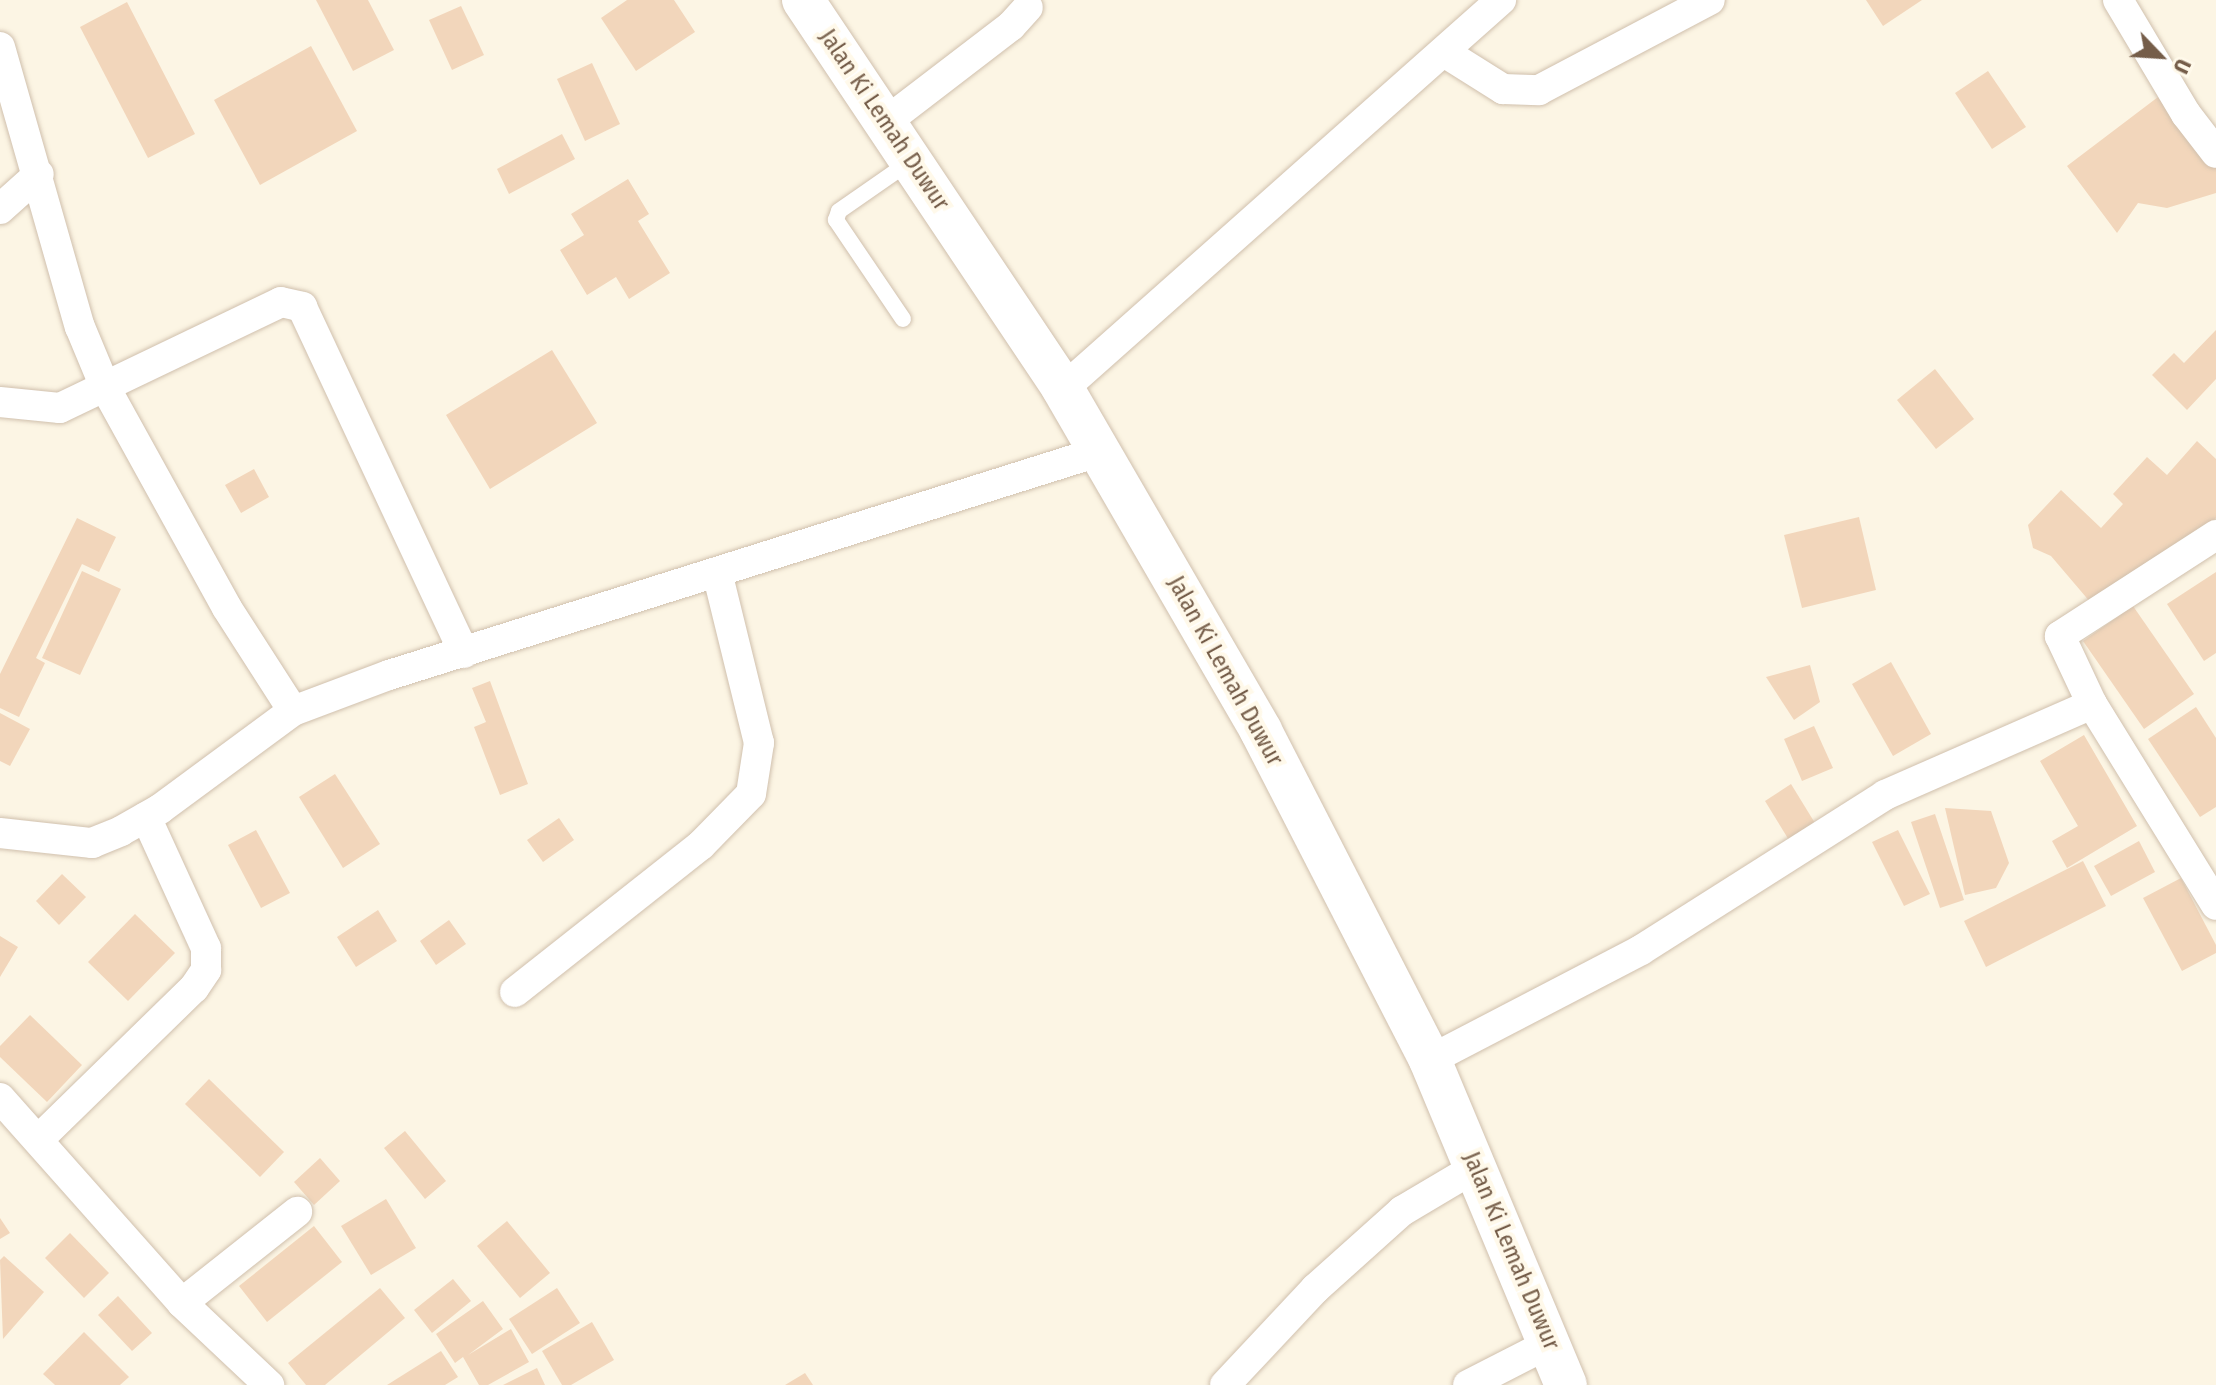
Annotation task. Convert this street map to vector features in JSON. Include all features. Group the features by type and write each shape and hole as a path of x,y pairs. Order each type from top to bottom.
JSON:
{"main road":[{"name":"Jalan Ki Lemah Duwur","path":"803,0 887,121 1063,389 1261,731 1430,1060 1566,1385"}],"street":[{"path":"1063,389 1501,0"},
{"path":"1444,52 1503,89 1539,90 1710,0"},
{"path":"2118,0 2186,114 2216,153"},
{"path":"887,121 1011,26 1028,7"},
{"path":"0,47 39,174 80,327 105,387 227,608 293,711"},
{"path":"0,209 39,174"},
{"path":"0,402 60,408 281,302 302,307 464,653"},
{"path":"0,833 92,843 146,817 293,711 376,679 1101,451"},
{"path":"2216,535 2060,636 2092,704 2216,905"},
{"path":"515,992 701,845 751,794 759,771 759,743 717,572"},
{"path":"1430,1060 1641,950 1885,795 2092,704"},
{"path":"38,1140 194,988 206,970 206,948 146,817"},
{"path":"0,1098 182,1303 269,1385"},
{"path":"1225,1385 1315,1289 1402,1211 1476,1167"},
{"path":"182,1303 297,1212"},
{"path":"1468,1385 1550,1343"}],"lane":[{"path":"903,319 836,220 839,211 913,160"}],"building":[{"path":"316,0 368,0 394,50 353,71"},
{"path":"627,0 674,0 695,32 636,71 601,18"},
{"path":"1866,0 1922,0 1883,26"},
{"path":"127,2 195,134 148,158 80,27"},
{"path":"461,6 484,55 452,70 429,20"},
{"path":"311,46 357,131 260,185 214,100"},
{"path":"592,63 620,124 585,141 557,79"},
{"path":"1988,71 2026,127 1992,149 1955,93"},
{"path":"2162,94 2216,166 2216,193 2167,208 2138,203 2117,233 2067,166"},
{"path":"562,134 575,159 509,194 497,169"},
{"path":"628,179 649,214 638,221 670,273 629,299 616,277 587,295 560,250 584,235 571,214"},
{"path":"2216,330 2216,379 2187,410 2152,375 2174,353 2184,363"},
{"path":"552,350 597,423 490,489 446,415"},
{"path":"1935,369 1974,419 1936,449 1897,400"},
{"path":"2197,441 2216,459 2216,518 2206,529 2091,603 2051,556 2033,548 2028,525 2061,490 2101,528 2123,504 2113,494 2147,457 2167,475"},
{"path":"254,469 269,497 241,513 225,485"},
{"path":"1859,517 1876,590 1802,608 1784,535"},
{"path":"77,518 116,537 99,572 82,564 36,658 45,663 19,717 0,708 0,674"},
{"path":"82,571 121,589 80,675 42,658"},
{"path":"2216,572 2216,653 2204,661 2167,604"},
{"path":"2133,606 2194,694 2144,729 2083,641"},
{"path":"1891,662 1931,734 1893,756 1852,684"},
{"path":"1810,665 1820,702 1794,720 1766,677"},
{"path":"490,681 528,784 500,795 474,727 486,722 472,688"},
{"path":"2196,707 2216,738 2216,807 2200,817 2148,739"},
{"path":"0,713 30,729 10,766 0,761"},
{"path":"1814,726 1833,768 1802,781 1784,739"},
{"path":"2084,735 2137,826 2067,868 2052,841 2078,826 2040,761"},
{"path":"335,774 380,844 343,868 299,797"},
{"path":"1791,784 1818,828 1792,845 1765,801"},
{"path":"1945,808 1991,811 2009,863 1996,888 1965,895"},
{"path":"1935,814 1964,900 1940,908 1911,822"},
{"path":"559,818 574,840 543,862 527,840"},
{"path":"256,830 290,893 261,908 228,845"},
{"path":"1898,830 1930,894 1904,906 1872,842"},
{"path":"2139,841 2155,872 2111,896 2094,866"},
{"path":"2083,861 2106,906 1986,967 1964,921"},
{"path":"62,874 86,897 59,925 36,901"},
{"path":"2181,878 2216,945 2216,953 2182,971 2143,898"},
{"path":"378,910 397,941 356,967 337,937"},
{"path":"135,914 175,953 128,1001 88,962"},
{"path":"449,920 466,944 436,965 420,941"},
{"path":"0,936 18,947 0,977"},
{"path":"30,1015 82,1065 47,1102 0,1057 0,1046"},
{"path":"209,1079 284,1152 260,1177 185,1104"},
{"path":"405,1131 446,1181 425,1199 384,1148"},
{"path":"320,1158 340,1181 314,1205 294,1182"},
{"path":"386,1199 416,1248 371,1275 341,1226"},
{"path":"0,1218 10,1233 0,1239"},
{"path":"507,1221 550,1273 520,1298 477,1246"},
{"path":"314,1226 342,1262 267,1322 239,1286"},
{"path":"70,1233 109,1273 84,1298 45,1258"},
{"path":"4,1256 44,1292 3,1339 0,1260"},
{"path":"453,1279 471,1301 432,1333 414,1310"},
{"path":"380,1288 405,1318 325,1385 306,1385 288,1363"},
{"path":"557,1288 580,1323 532,1354 509,1319"},
{"path":"118,1296 152,1333 132,1351 98,1315"},
{"path":"483,1301 503,1329 468,1355 511,1329 529,1362 488,1385 479,1385 463,1357 455,1363 436,1334"},
{"path":"592,1322 614,1360 571,1385 562,1385 542,1351"},
{"path":"84,1332 129,1377 120,1385 55,1385 43,1374"},
{"path":"441,1351 458,1377 445,1385 387,1385"},
{"path":"537,1368 545,1385 503,1385"},
{"path":"805,1373 813,1385 785,1385"}]}
